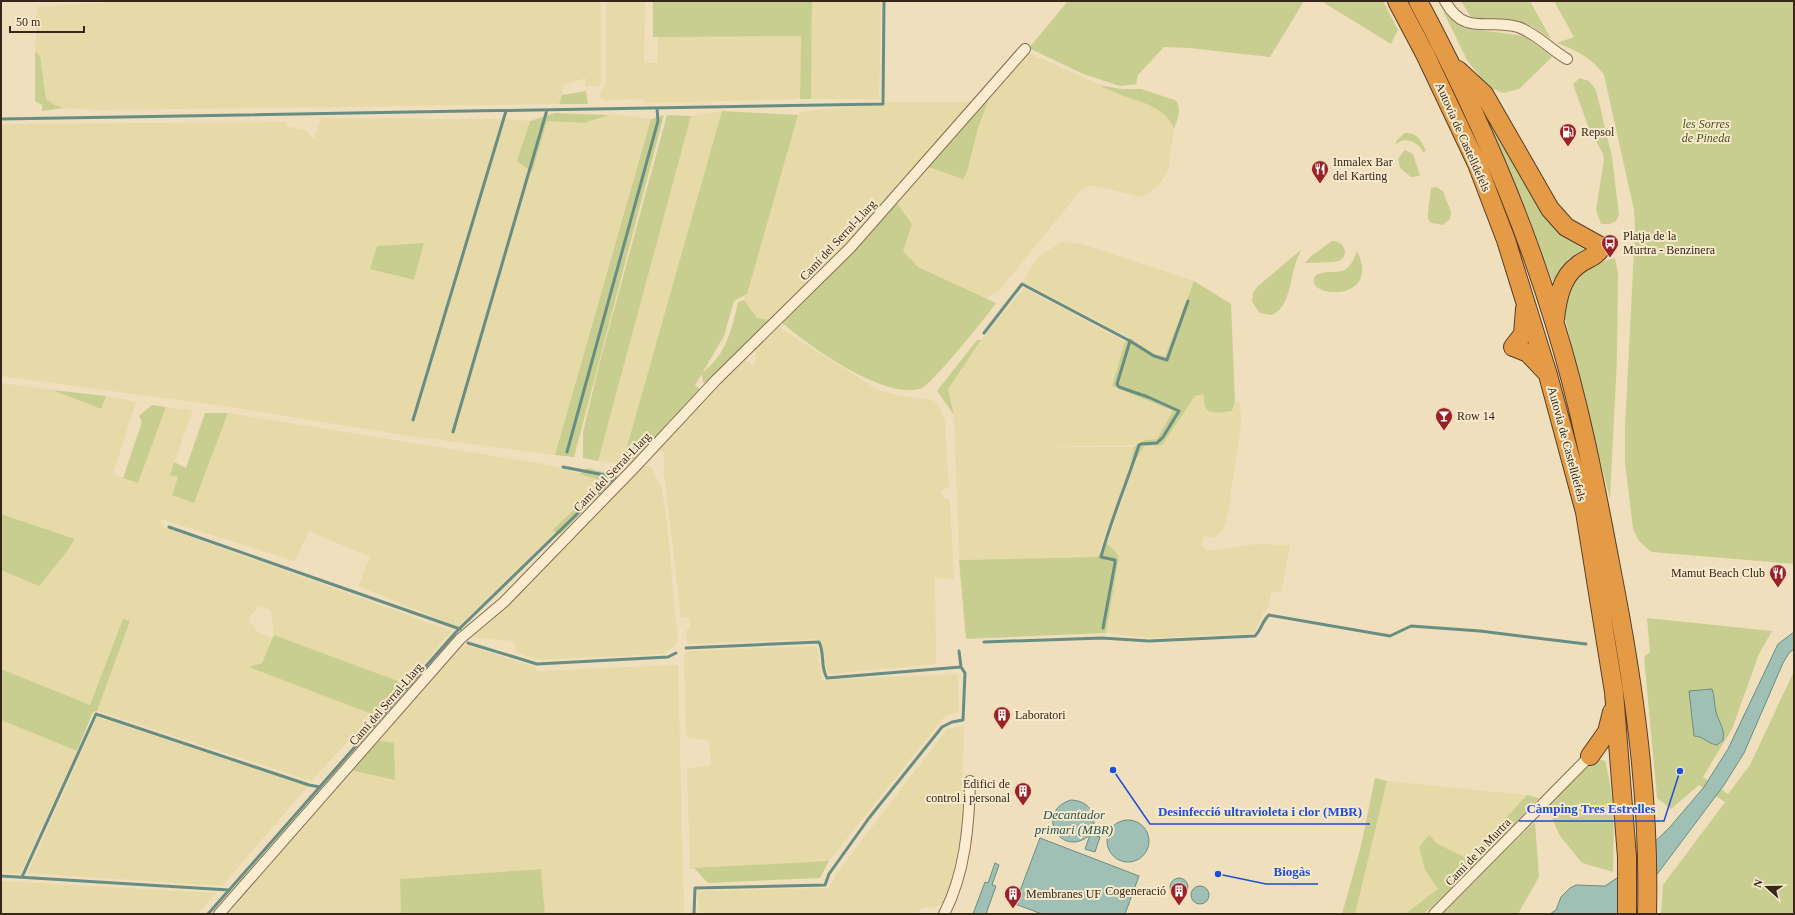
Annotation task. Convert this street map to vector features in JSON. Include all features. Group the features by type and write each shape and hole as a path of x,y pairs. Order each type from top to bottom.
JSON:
{"highway":[{"name":"Autovia de Castelldefels","path":"1397,1 1425,54 1476,164 1506,240 1525,297 1548,375 1585,512 1614,692 1620,749 1621,789 1627,857 1627,914"},
{"name":"Autovia de Castelldefels","path":"1418,1 1451,62 1507,188 1554,321 1587,444 1622,626 1632,689 1639,749 1646,839 1647,907"},
{"path":"1451,62 1484,94 1550,209 1566,227 1602,247 1593,258 1577,266 1564,282 1559,296 1554,321"},
{"path":"1525,297 1523,334 1513,347 1528,353 1548,375"},
{"path":"1590,756 1603,739 1610,726 1614,692"},
{"path":"1590,756 1603,754 1611,759 1621,789"}],"street":[{"path":"1445,1 1451,12 1466,23 1518,27 1534,35 1567,59"},
{"name":"Camí del Serral-Llarg","path":"219,914 460,639 504,602 634,468 716,380 850,248 1025,49"},
{"name":"Camí de la Murtra","path":"1434,914 1590,756"},
{"path":"944,914 955,893 969,823 970,781"}],"shaded area":[{"path":"125,1 601,1 601,82 599,86 585,86 586,78 563,85 559,104 99,110 64,108 55,105 46,99 40,56 35,52 37,7"},
{"path":"606,1 645,1 644,63 657,63 658,37 801,36 800,99 646,103 643,99 604,100 599,96 606,82"},
{"path":"812,1 881,1 879,99 811,99"},
{"path":"1026,52 1161,111 1171,121 1174,129 1168,172 1159,185 1142,197 1091,185 1081,190 998,292 985,299 918,267 902,251 912,224 896,202 928,167 963,179 967,172 978,128 991,94"},
{"path":"894,102 975,102 879,212 771,320 757,318 744,300 799,112"},
{"path":"722,111 622,464 598,461 691,116"},
{"path":"612,114 651,119 555,455 410,436 223,406 1,376 1,124 287,122 286,126 305,130 314,139 321,118 508,119 530,121 518,161 532,172 547,121 584,123"},
{"path":"1061,242 1082,244 1194,281 1165,357 1154,354 1130,338 1023,282 1037,258"},
{"path":"1024,288 1125,342 1112,386 1173,411 1157,439 1145,440 1139,445 1023,447 1134,447 1129,471 1097,557 959,560 954,415 948,389 981,340"},
{"path":"777,326 878,390 896,395 933,400 939,406 945,422 949,487 941,491 943,498 950,500 954,579 935,578 936,664 828,674 819,639 688,644 686,632 690,625 689,618 681,617 664,473 664,453 656,448 743,360 755,365 756,346"},
{"path":"1,383 52,390 100,409 106,396 136,402 113,474 138,483 166,407 193,410 170,474 178,477 194,503 228,413 549,465 603,480 553,531 555,532 458,627 358,586 370,557 309,531 295,561 160,519 163,527 452,631 406,684 274,635 271,610 260,606 251,615 249,621 259,633 273,638 262,663 250,667 373,714 311,781 97,711 130,621 123,619 90,706 1,669 1,570 39,585 65,554 75,539 1,514"},
{"path":"1204,394 1232,411 1235,401 1240,402 1241,425 1228,513 1223,531 1213,538 1204,535 1201,546 1209,551 1256,544 1290,545 1281,593 1272,591 1267,610 1264,612 1254,633 1150,638 1106,633 1119,556 1107,543 1137,457 1144,446 1162,445 1195,396"},
{"path":"643,464 652,468 662,489 668,534 678,640 675,646 662,654 537,660 516,652 514,641 471,637"},
{"path":"462,644 536,667 536,671 678,665 684,914 545,914 541,869 400,879 401,914 224,914"},
{"path":"817,646 822,680 958,674 959,712 945,716 829,861 690,869 687,769 711,765 709,741 686,737 684,653 690,651"},
{"path":"97,717 308,786 222,886 28,873"},
{"path":"1,720 77,751 20,874 1,873"},
{"path":"964,726 961,834 947,901 938,906 922,908 917,914 699,914 698,891 829,888 836,874 947,729"},
{"path":"1387,781 1527,795 1468,859 1438,844 1429,835 1425,870 1439,889 1405,914 1355,914"},
{"path":"1,881 216,893 198,914 1,914"}],"green space":[{"path":"653,1 812,1 811,99 800,99 801,36 653,37"},
{"path":"1068,1 1304,1 1270,57 1189,48 1164,47 1138,75 1136,84 1120,86 1083,74 1029,48"},
{"path":"1321,1 1383,1 1398,30 1391,44"},
{"path":"1461,1 1530,1 1551,39 1532,26 1471,17"},
{"name":"les Sorres de Pineda","path":"1554,1 1794,1 1794,564 1652,552 1640,542 1636,536 1633,528 1625,463 1625,427 1635,230 1634,210 1604,75 1589,59 1557,43 1574,37"},
{"path":"1443,11 1464,28 1525,36 1552,57 1519,89 1503,93 1488,87 1467,60"},
{"path":"35,52 40,56 46,99 55,105 64,108 42,111 42,105 35,101"},
{"path":"1580,78 1589,81 1596,90 1612,157 1619,215 1616,221 1610,224 1601,224 1596,210 1604,160 1603,154 1588,126 1573,84"},
{"path":"1098,85 1121,89 1141,89 1175,100 1179,110 1174,129 1166,116 1154,107"},
{"path":"586,91 588,104 559,104 562,95"},
{"path":"991,94 978,128 967,172 963,179 928,167"},
{"path":"1481,102 1561,232 1586,251 1568,259 1553,282"},
{"path":"722,111 798,115 747,294 734,301 724,336 703,372 711,365 723,350 730,332 738,302 744,300 757,318 771,320 708,385 703,382 702,374 695,385 701,390 632,465 622,464"},
{"path":"555,113 609,115 584,123 547,121 532,172 517,161 530,121"},
{"path":"664,115 574,457 555,455 651,119"},
{"path":"667,115 691,116 598,461 583,458 583,432 600,361"},
{"path":"1405,133 1416,136 1423,144 1426,151 1423,152 1418,145 1407,140 1399,142 1395,145 1397,140"},
{"path":"1405,150 1413,154 1420,176 1411,177 1400,168 1398,159"},
{"path":"1436,187 1443,191 1451,212 1450,219 1443,225 1431,223 1428,219 1431,188"},
{"path":"896,202 912,224 903,251 918,267 996,303 959,349 928,384 922,388 907,390 888,387 847,368 808,343 780,321"},
{"path":"1332,241 1336,241 1344,248 1345,255 1343,258 1339,261 1305,263 1311,256"},
{"path":"424,243 414,280 370,269 377,246"},
{"path":"1302,249 1295,266 1284,304 1279,311 1272,315 1260,313 1252,302 1253,293 1258,286"},
{"path":"1357,251 1362,268 1360,280 1352,288 1341,292 1329,292 1320,289 1314,283 1315,276 1321,273 1343,271 1353,261"},
{"path":"1615,258 1618,273 1617,358 1610,499 1563,310 1565,298 1569,288 1578,274 1584,269 1593,265"},
{"path":"1194,281 1231,304 1235,401 1232,411 1211,412 1205,407 1204,394 1195,396 1162,445 1144,446 1129,471 1134,447 1145,440 1157,439 1173,411 1112,386 1125,342 1130,338 1154,354 1165,357"},
{"path":"977,340 981,340 948,389 954,415 937,391"},
{"path":"52,390 106,396 101,409"},
{"path":"152,405 166,407 138,483 123,478 142,422 139,416"},
{"path":"205,413 228,413 194,503 172,495 178,477 170,475 174,462 186,468"},
{"path":"587,468 616,475 561,534 552,531 603,481 579,474"},
{"path":"1,514 75,539 39,586 1,570"},
{"path":"1107,543 1119,556 1106,633 966,639 959,560 1097,557"},
{"path":"1647,618 1772,631 1759,654 1732,729 1703,777 1728,794 1750,765 1794,671 1794,914 1661,914 1663,885 1725,802 1699,785 1671,809 1657,798 1644,657 1650,652"},
{"path":"123,619 130,621 97,711 93,712 77,751 1,720 1,669 90,705"},
{"path":"274,635 406,684 377,716 249,667 262,663"},
{"path":"377,740 394,743 395,780 350,770"},
{"path":"1597,758 1605,761 1611,788 1614,830 1613,872 1582,863 1560,836 1547,807 1591,760"},
{"path":"1375,778 1387,781 1355,914 1342,914 1361,846"},
{"path":"1527,795 1539,798 1469,871 1424,914 1405,914 1438,889 1425,870 1419,847 1429,835 1438,844 1468,859"},
{"path":"1535,822 1539,877 1518,914 1443,914 1507,848"},
{"path":"829,861 820,878 708,883 694,868"},
{"path":"541,869 545,914 401,914 400,879"}],"water":[{"path":"1794,632 1794,649 1789,653 1783,663 1744,753 1724,785 1658,873 1624,914 1550,914 1556,910 1561,897 1570,888 1576,885 1605,886 1617,878 1670,827 1704,787 1728,749 1778,644"},
{"path":"1712,689 1716,712 1723,732 1723,740 1717,745 1700,737 1694,736 1689,691"},
{"name":"Decantador primari (MBR)","path":"1071,800 1084,803 1092,811 1094,822 1091,834 1100,837 1095,852 1085,849 1090,835 1079,841 1069,842 1061,838 1055,831 1053,822 1054,814 1060,806"},
{"name":"Decantador primari (MBR)","path":"1128,820 1143,826 1149,841 1143,856 1128,862 1113,856 1107,841 1113,826"},
{"path":"1040,838 1139,876 1125,914 1042,914 1015,904"},
{"path":"995,863 999,865 992,885 996,886 986,914 973,914 985,882 988,883"},
{"path":"1179,878 1185,881 1188,887 1185,893 1179,896 1173,893 1170,887 1173,881"},
{"path":"1200,886 1206,889 1209,895 1206,901 1200,904 1194,901 1191,895 1194,889"}],"waterway":[{"path":"1,119 883,104 884,1"},
{"path":"567,452 658,121 657,108"},
{"path":"453,432 547,110"},
{"path":"413,420 506,111"},
{"path":"984,333 1022,284 1130,341"},
{"path":"1103,628 1115,560 1101,557 1114,515 1139,445 1157,443 1163,437 1179,411 1148,397 1119,387 1117,384 1130,341 1154,356 1167,360 1188,301"},
{"path":"208,914 456,632 615,477 563,467"},
{"path":"169,527 460,629"},
{"path":"984,642 1102,638 1149,641 1255,636 1269,615 1390,636 1411,626 1480,631 1586,644"},
{"path":"686,648 819,642 827,678 961,667"},
{"path":"468,643 537,664 668,657 676,653"},
{"path":"694,914 695,888 825,885 829,874 869,818 942,727 952,722 963,720 965,673 961,667 959,651"},
{"path":"22,877 96,714 309,785 320,787"},
{"path":"1,876 229,890"}],"place":[{"name":"Repsol","path":"1568,147"},
{"name":"Inmalex Bar del Karting","path":"1320,184"},
{"name":"Platja de la Murtra - Benzinera","path":"1610,258"},
{"name":"Row 14","path":"1444,431"},
{"name":"Mamut Beach Club","path":"1778,588"},
{"name":"Laboratori","path":"1002,730"},
{"name":"Desinfecció ultravioleta i clor (MBR)","path":"1113,770"},
{"name":"Càmping Tres Estrelles","path":"1680,771"},
{"name":"Edifici de control i personal","path":"1023,806"},
{"name":"Biogàs","path":"1218,874"},
{"name":"Cogeneració","path":"1179,906"},
{"name":"Membranes UF","path":"1013,909"}]}
